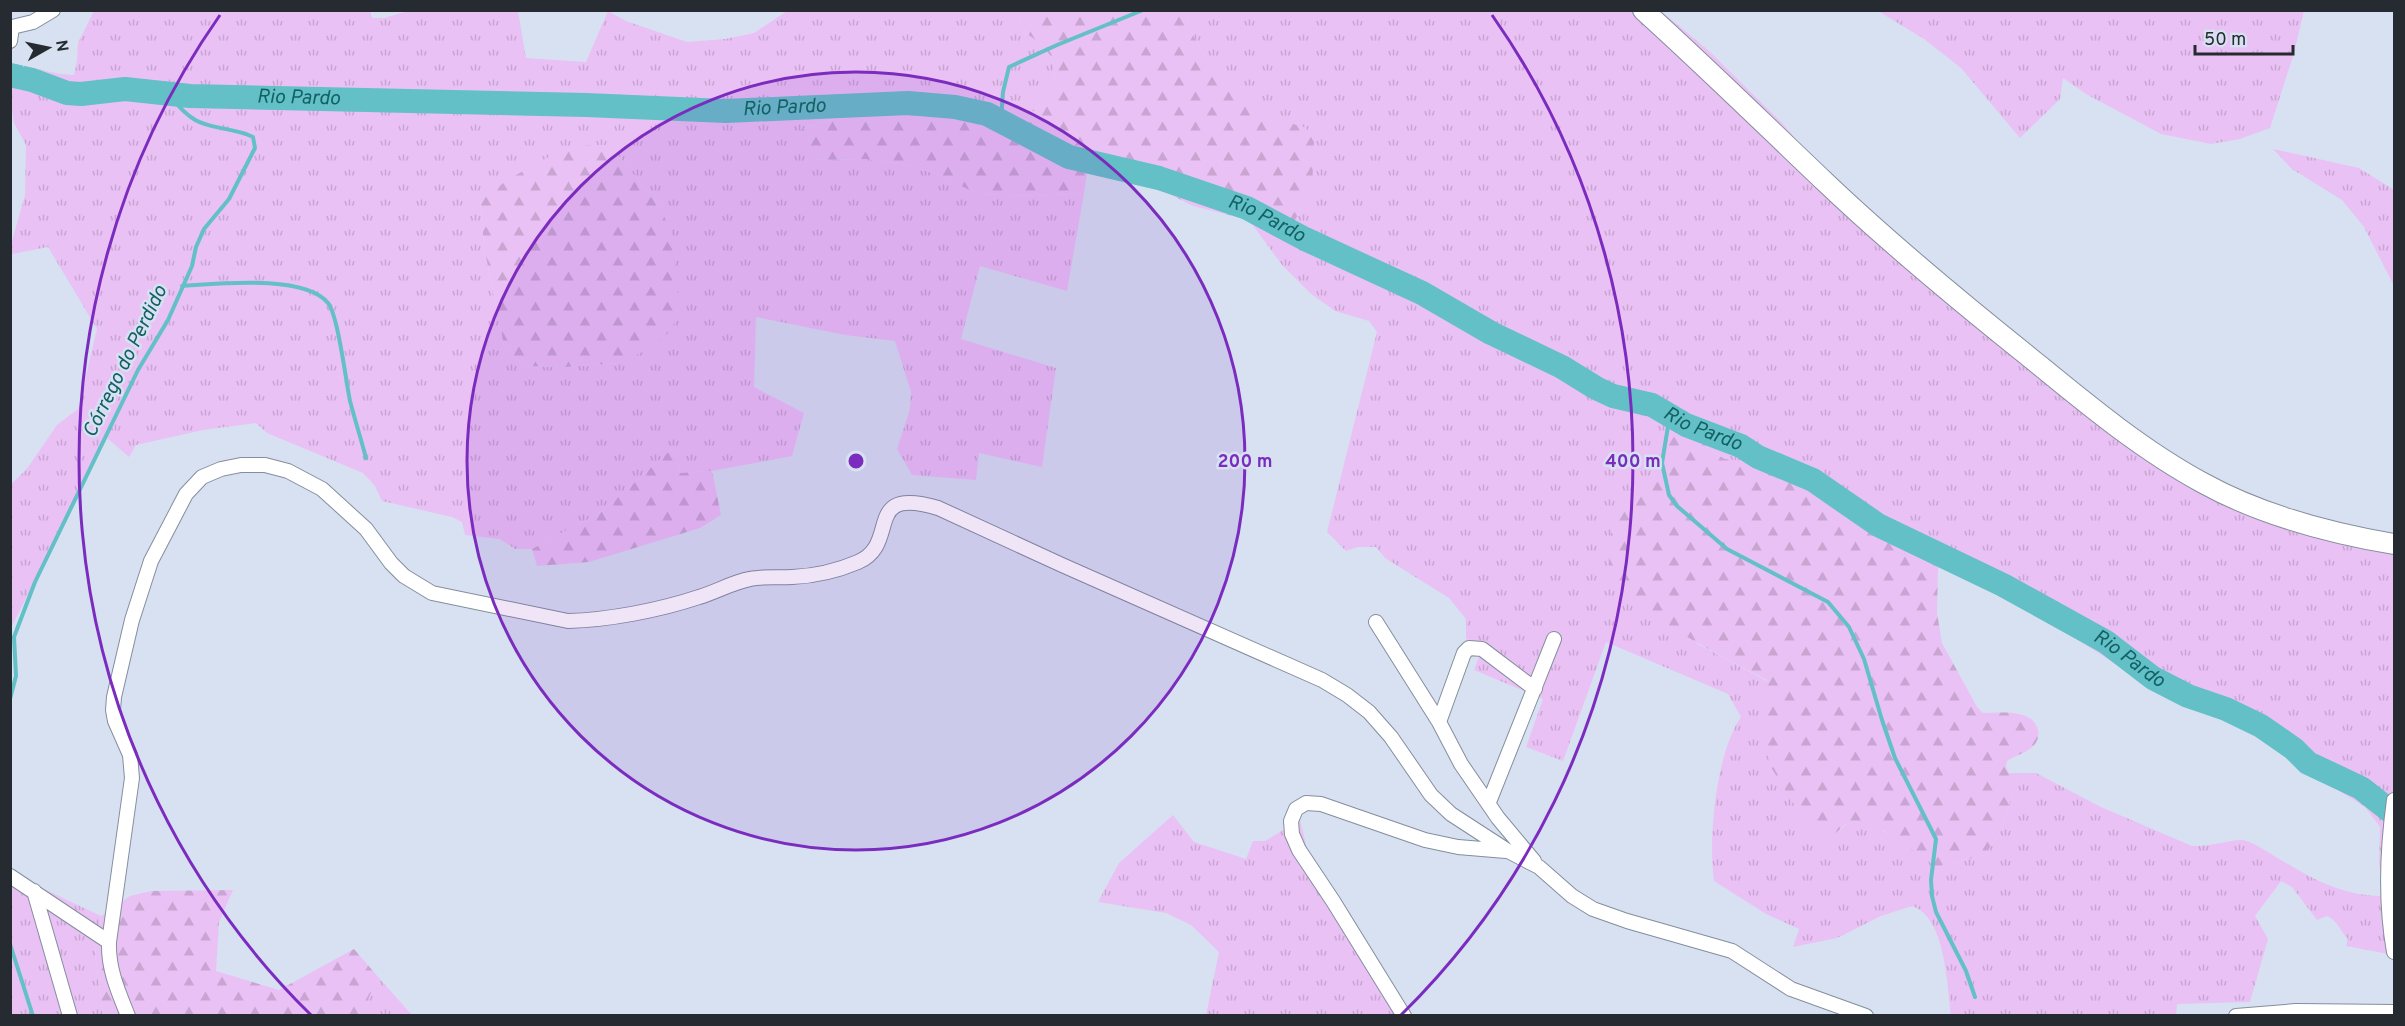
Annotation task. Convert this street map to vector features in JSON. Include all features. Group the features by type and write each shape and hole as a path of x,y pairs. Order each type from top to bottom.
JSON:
{"street":[{"path":"11,32 53,10"},
{"path":"1643,10 1704,65 1826,183 1946,290 2051,375 2139,441 2202,483 2253,507 2363,539 2394,544"},
{"path":"128,1016 108,958 132,778 130,755 114,721 114,697 132,620 151,561 186,494 202,477 221,469 241,465 265,465 288,471 322,489 366,529 404,576 432,593 568,621 588,621 678,604 749,579 813,575 848,566 867,558 875,548 888,513 897,504 917,502 938,508 1062,566 1322,680 1369,712 1391,737 1431,795 1451,814 1508,851 1539,867"},
{"path":"1376,622 1439,722 1461,764 1539,867 1572,896 1593,909 1627,921 1732,951 1791,989 1866,1016"},
{"path":"1489,802 1554,639"},
{"path":"1439,722 1464,653 1469,648 1482,649 1534,689"},
{"path":"2394,801 2387,883 2388,921 2394,952"},
{"path":"1404,1016 1299,850 1292,834 1291,821 1296,809 1306,803 1321,804 1425,840 1458,847 1508,851"},
{"path":"10,876 109,942"},
{"path":"34,891 70,1016"},
{"path":"2236,1016 2296,1011 2394,1012"}],"green space":[{"path":"370,10 372,18 384,18 408,11 518,11 526,58 586,62 608,11 626,21 687,42 725,39 754,33 787,11 1017,11 1026,33 1041,44 1050,56 1054,67 1051,88 1038,107 1021,125 953,115 885,112 841,117 798,131 808,160 865,159 908,165 942,176 977,194 1036,196 1084,193 1067,291 980,266 961,339 1056,368 1042,467 979,453 976,480 912,475 897,449 910,409 911,392 895,341 845,335 756,317 754,387 804,413 792,456 712,471 680,473 674,447 603,511 532,549 515,549 500,539 465,535 462,522 452,517 382,501 375,486 363,473 267,433 256,423 203,430 136,445 129,457 107,438 12,626 11,656 11,484 26,470 57,425 78,409 97,329 48,247 12,254 12,241 25,195 26,145 14,123 10,97 11,64 74,75 78,43 94,11","holes":["619,156 661,209 620,363 566,367 524,366 504,346 484,247 480,199"]},
{"path":"2304,10 2294,53 2270,128 2240,139 2211,144 2161,134 2086,94 2063,78 2060,99 2020,138 1961,68 1924,39 1878,11"},
{"path":"1017,11 1184,11 1189,28 1204,54 1223,78 1243,88 1262,114 1306,128 1314,142 1312,191 1292,225 1249,220 1193,206 1090,154 1084,193 1036,196 977,194 942,176 908,165 865,159 808,160 799,148 798,131 841,117 863,114 930,113 975,117 1021,125 1038,107 1051,88 1054,67 1050,56 1041,44 1026,33"},
{"path":"1184,11 1661,11 1708,50 1781,122 1863,217 2161,451 2235,494 2394,548 2394,955 2346,946 2348,939 2334,921 2327,916 2317,920 2292,887 2281,881 2255,916 2268,939 2250,1002 2177,1004 2176,1016 1951,1015 1946,971 1938,938 1932,924 1923,913 1912,906 1881,916 1837,938 1793,947 1799,929 1766,914 1714,881 1712,842 1716,796 1725,752 1741,717 1728,694 1606,642 1563,761 1526,747 1543,699 1474,670 1483,646 1466,639 1466,619 1449,598 1385,558 1376,547 1358,547 1346,551 1327,532 1377,332 1369,321 1335,311 1310,293 1282,265 1249,220 1292,225 1312,191 1305,128 1261,114 1243,88 1223,78 1204,54 1189,28","holes":["1685,424 1713,452 1725,459 1798,474 1839,508 1896,529 1942,562 2017,601 2164,695 2196,710 2263,735 2287,749 2330,785 2365,807 2380,827 2379,864 2385,896 2357,894 2331,886 2248,841 2192,846 2101,807 2036,773 2018,773 2002,829 1985,855 1937,867 1897,840 1864,823 1851,822 1840,830 1805,822 1788,793 1767,681 1698,644 1610,557 1614,525 1626,508 1657,476 1662,458"]},
{"path":"605,145 619,156 661,209 671,233 679,303 672,330 648,349 620,363 565,367 524,366 504,346 484,247 480,199 557,153 581,146"},
{"path":"2273,149 2359,168 2394,190 2394,286 2364,227 2342,200 2292,169"},
{"path":"1685,424 1713,452 1725,459 1773,464 1798,474 1839,508 1896,529 1942,562 1938,569 1937,613 1942,643 1977,707 1983,713 2023,715 2035,723 2038,732 2037,741 2032,747 2007,761 2006,767 2009,773 2018,773 2002,829 1985,855 1937,867 1884,831 1855,821 1846,824 1832,836 1818,836 1805,822 1769,764 1763,715 1767,680 1706,648 1660,620 1624,589 1613,574 1609,563 1609,550 1614,525 1624,508 1652,481 1663,465 1659,454 1663,434"},
{"path":"674,447 680,473 712,471 721,515 700,528 589,562 537,566 532,549 603,511"},
{"path":"1173,815 1194,842 1246,859 1253,841 1265,841 1300,820 1309,857 1407,1015 1206,1015 1219,952 1191,925 1166,913 1098,902 1119,863"},
{"path":"10,873 101,916 95,953 103,1015 11,1015"},
{"path":"233,890 219,922 216,971 279,990 354,949 379,978 368,1000 367,1015 103,1015 95,953 101,916 130,896 151,891"},
{"path":"379,978 412,1015 367,1015 368,1000"}],"waterway":[{"path":"1001,120 1003,92 1009,67 1143,10"},
{"name":"Rio Pardo","path":"10,75 32,80 67,93 81,94 125,89 190,96 586,105 726,111 908,103 955,107 987,114 1069,157 1159,178 1247,208 1305,239 1422,293 1491,333 1562,367 1596,388 1613,396 1652,405 1686,425 1741,446 1758,457 1813,480 1878,525 2003,585 2106,642 2153,678 2188,696 2226,709 2261,726 2294,749 2308,763 2361,788 2394,814"},
{"name":"Córrego do Perdido","path":"10,699 16,676 14,637 35,582 138,370 168,320 192,266 196,247 204,229 229,199 255,148 253,137 195,120 168,94"},
{"path":"182,286 237,283 280,284 316,294 328,303 335,321 350,401 366,458"},
{"path":"1670,414 1662,463 1669,495 1677,506 1727,549 1828,602 1849,627 1864,659 1895,758 1936,839 1931,880 1932,896 1936,912 1966,971 1975,997"},
{"name":"Córrego do Perdido","path":"10,944 33,1016"}]}
